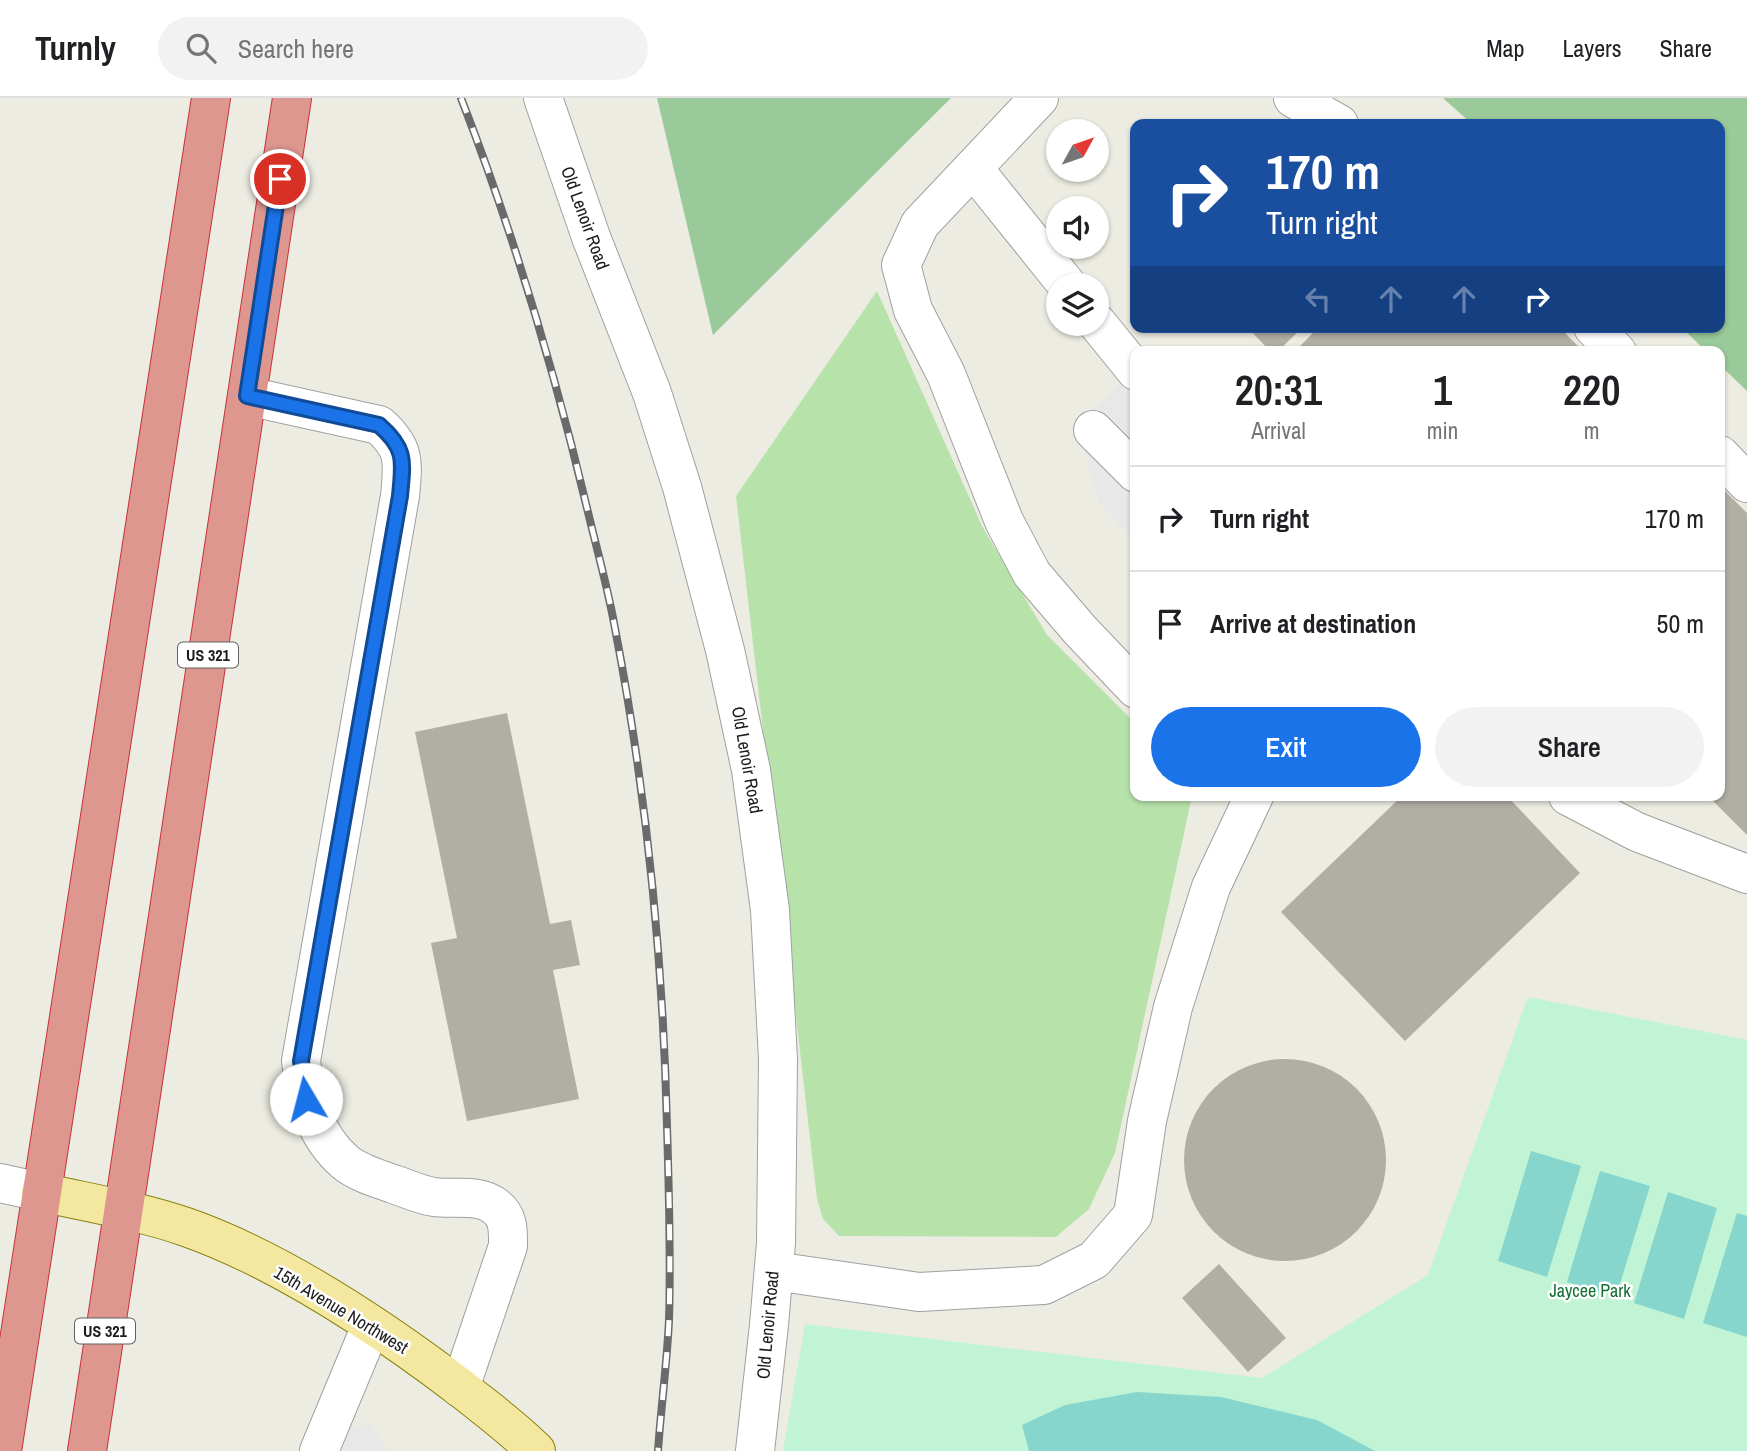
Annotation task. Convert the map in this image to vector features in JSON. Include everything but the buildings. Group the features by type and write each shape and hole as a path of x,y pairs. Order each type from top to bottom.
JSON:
{"highway":[{"path":"2,1451 211,98"},
{"name":"US 321","path":"87,1451 292,98"}],"main road":[{"name":"15th Avenue Northwest","path":"41,1192 185,1227 243,1251 325,1296 426,1362 506,1423 536,1451"}],"street":[{"name":"Old Lenoir Road","path":"543,98 591,237 652,393 682,487 722,636 751,770 770,910 778,1059 779,1144 774,1271 755,1451"},
{"path":"1040,98 920,224 901,265 913,310 946,374 1004,522 1032,573 1080,630 1130,683"},
{"path":"1293,98 1330,119"},
{"path":"973,168 1057,273"},
{"path":"1599,333 1611,346"},
{"path":"1108,336 1130,364"},
{"path":"247,396 379,425 395,439 404,460 400,496 301,1061 306,1099 312,1115 326,1139 345,1162 366,1175 432,1197 484,1200 498,1208 508,1225 508,1246 460,1388"},
{"path":"1093,430 1130,467"},
{"path":"1725,460 1747,483"},
{"path":"774,1271 919,1292 1044,1284 1094,1260 1133,1215 1147,1121 1173,1007 1211,887 1246,801"},
{"path":"1578,801 1637,832 1747,874"},
{"path":"0,1183 41,1192"},
{"path":"319,1451 371,1326"}],"green space":[{"path":"657,98 951,98 713,335"},
{"path":"1443,98 1747,98 1747,391 1725,370 1725,346 1701,346 1687,333 1725,333 1725,119 1466,119"},
{"path":"877,291 983,528 1047,635 1130,718 1130,801 1191,801 1115,1153 1089,1209 1056,1237 839,1236 823,1219 817,1199 736,496"},
{"name":"Jaycee Park","path":"1528,997 1747,1040 1747,1451 783,1451 805,1324 1262,1378 1428,1275"}],"shaded area":[{"path":"1130,375 1130,536 1099,503 1077,424"},
{"path":"1531,1151 1581,1166 1547,1277 1498,1261"},
{"path":"1600,1171 1650,1186 1616,1297 1567,1282"},
{"path":"1668,1192 1717,1208 1684,1319 1634,1303"},
{"path":"1737,1213 1747,1216 1747,1337 1703,1323"},
{"path":"1137,1392 1221,1397 1317,1420 1375,1451 1029,1451 1022,1425 1065,1405"},
{"path":"367,1422 389,1451 299,1451 302,1450"}],"railway":[{"path":"461,98 515,250 561,404 608,594 635,748 651,873 665,1063 670,1247 669,1320 658,1451"}],"route":[{"path":"280,179 247,396 379,425 395,439 404,460 400,496 301,1061 306,1099"}]}
